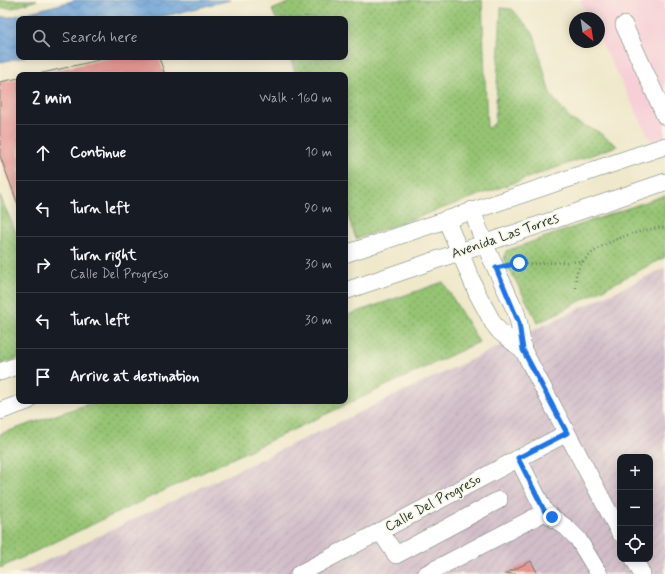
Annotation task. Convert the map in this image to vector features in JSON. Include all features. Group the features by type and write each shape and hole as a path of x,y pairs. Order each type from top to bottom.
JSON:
{"street":[{"path":"624,25 658,83 665,116"},
{"path":"348,253 665,146"},
{"name":"Avenida Las Torres","path":"348,290 458,251 665,182"},
{"path":"472,210 484,243 519,323 523,350 617,527"},
{"path":"446,219 458,251 477,293 493,323 500,332 523,350"},
{"path":"0,372 16,366"},
{"path":"0,411 20,404"},
{"name":"Calle Del Progreso","path":"299,574 324,568 380,531 567,433"},
{"path":"518,458 545,512 567,528 578,539 599,574"},
{"path":"380,531 396,555 499,500"},
{"path":"426,574 545,512"},
{"path":"636,562 642,574"}],"path":[{"path":"576,288 576,273 584,261 592,253 612,241 644,231 665,227"},
{"path":"496,268 519,263 584,261"}],"shaded area":[{"path":"580,0 665,0 665,136 651,141 604,48 605,12 586,12"},
{"path":"665,268 665,574 18,574"}],"green space":[{"path":"0,0 37,0 13,8 0,8"},
{"path":"295,0 482,0 487,129 495,123 501,8 512,9 534,34 550,94 571,120 597,131 617,146 356,239 348,216 348,72 295,72 291,60 348,60 348,16 275,16 272,10"},
{"path":"665,195 665,257 538,323 504,259 506,251"},
{"path":"0,196 16,232 16,359 0,364"},
{"path":"443,282 479,342 348,404 348,315"},
{"path":"88,404 348,404 0,568 0,434"}],"water":[{"path":"76,0 230,0 165,16 16,16 16,59 0,62 0,17 11,17"}],"building":[{"path":"99,60 160,60 164,72 47,72"},
{"path":"16,79 16,199 0,156 0,82"},
{"path":"531,561 538,574 505,574"}],"route":[{"path":"519,263 496,268 516,312 523,350 567,433 518,458 545,512 552,517"}]}
